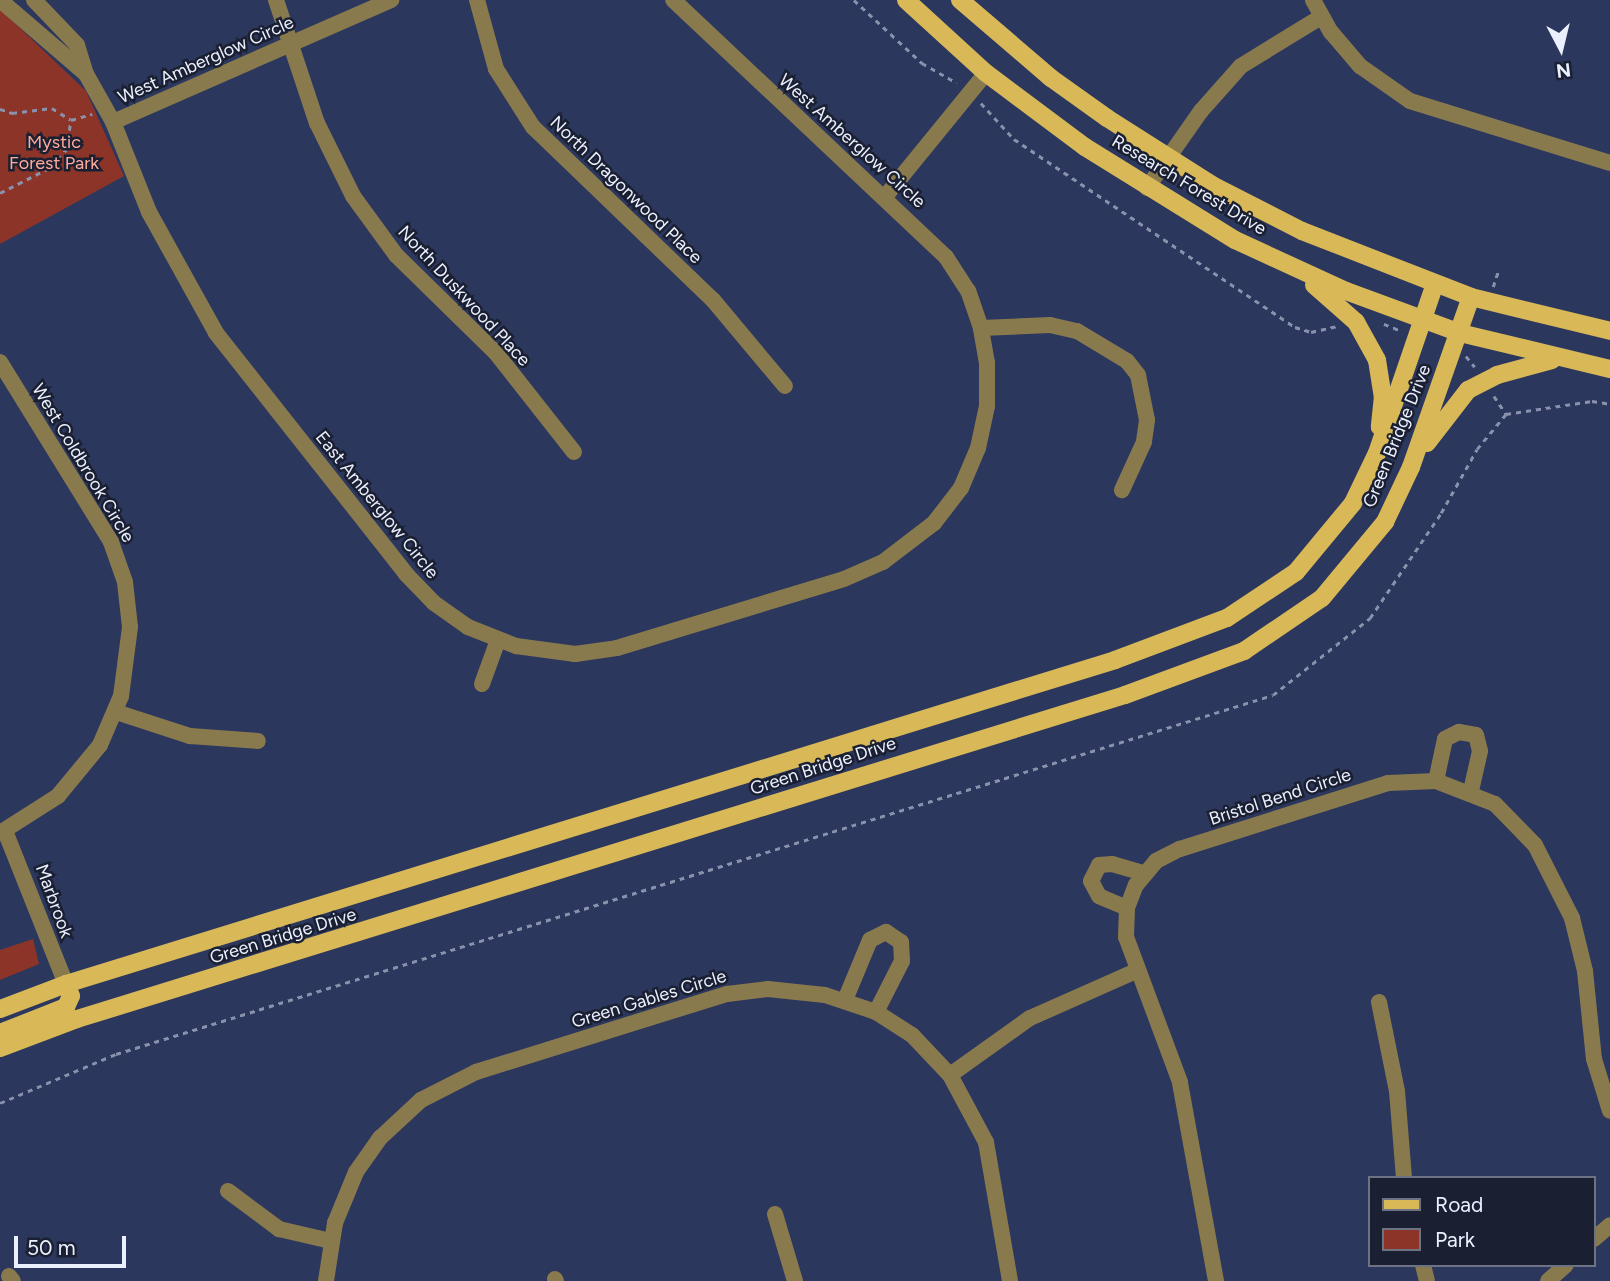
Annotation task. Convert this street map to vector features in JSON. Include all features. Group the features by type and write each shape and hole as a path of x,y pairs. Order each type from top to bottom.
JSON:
{"main road":[{"name":"Research Forest Drive","path":"906,0 986,73 1147,188 1285,264 1460,332 1558,359 1610,369"},
{"name":"Research Forest Drive","path":"960,0 1051,78 1168,157 1302,231 1471,297 1610,331"},
{"path":"1285,264 1341,304 1367,340 1377,360 1383,396 1377,453"},
{"name":"Green Bridge Drive","path":"0,1009 66,984 245,932 1197,632 1256,603 1297,572 1353,503 1377,453 1436,284"},
{"name":"Green Bridge Drive","path":"0,1048 77,1019 256,967 1211,666 1275,634 1322,598 1385,522 1411,467 1471,297"},
{"path":"1411,467 1468,390 1497,375 1558,359"},
{"path":"0,1033 66,1007 71,996 66,984"}],"street":[{"name":"East Amberglow Circle","path":"34,0 78,45 86,74 110,116 162,240 243,371 421,591 468,627 498,640 559,654 617,649 844,579 901,551 948,506 978,448 988,384 981,328"},
{"name":"North Duskwood Place","path":"276,0 317,123 353,196 396,254 496,354 574,452"},
{"name":"West Amberglow Circle","path":"110,116 391,0"},
{"name":"North Dragonwood Place","path":"477,0 496,69 533,127 713,300 785,386"},
{"name":"West Amberglow Circle","path":"673,0 946,257 968,291 981,328"},
{"path":"1314,0 1321,17 1360,66 1410,102 1610,163"},
{"name":"East Amberglow Circle","path":"3,3 86,74"},
{"path":"1147,188 1168,157 1241,66 1321,17"},
{"path":"884,198 986,73"},
{"path":"981,328 1050,325 1077,331 1127,360 1138,375 1147,420 1144,442 1122,490"},
{"name":"West Coldbrook Circle","path":"0,362 100,523 120,564 130,627 127,674 116,712 100,745 75,779 41,810 2,832"},
{"path":"482,684 498,640"},
{"path":"116,712 190,736 258,741"},
{"path":"1436,781 1445,739 1459,732 1476,735 1479,751 1471,792"},
{"name":"Bristol Bend Circle","path":"1143,873 1156,861 1180,849 1388,783 1436,781 1471,792 1495,804 1535,845 1565,901 1582,953 1594,1059 1610,1111"},
{"name":"Marbrook","path":"2,832 66,984"},
{"path":"1127,908 1099,897 1091,881 1099,865 1112,864 1143,873 1127,908 1126,937 1136,971 1180,1082 1216,1281"},
{"path":"845,1000 870,940 886,932 901,942 902,961 876,1012"},
{"path":"950,1075 1030,1018 1136,971"},
{"name":"Green Gables Circle","path":"326,1281 331,1241 344,1196 367,1155 404,1113 440,1088 476,1072 727,994 800,990 845,1000 876,1012 912,1035 950,1075 986,1142 1010,1281"},
{"path":"1379,1002 1394,1074 1404,1176"},
{"path":"228,1191 279,1229 331,1241"},
{"path":"775,1213 795,1281"},
{"path":"1596,1237 1610,1225"},
{"path":"1548,1281 1564,1267"}],"path":[{"path":"0,108 12,113 52,108 71,120 110,116"},
{"path":"0,193 51,167 66,150 71,120"},
{"path":"0,1103 116,1054 1273,695 1370,618 1441,513 1477,449 1506,414"}],"green space":[{"name":"Mystic Forest Park","path":"0,9 86,91 124,176 0,244"},
{"path":"33,939 39,964 0,980 0,950"}]}
